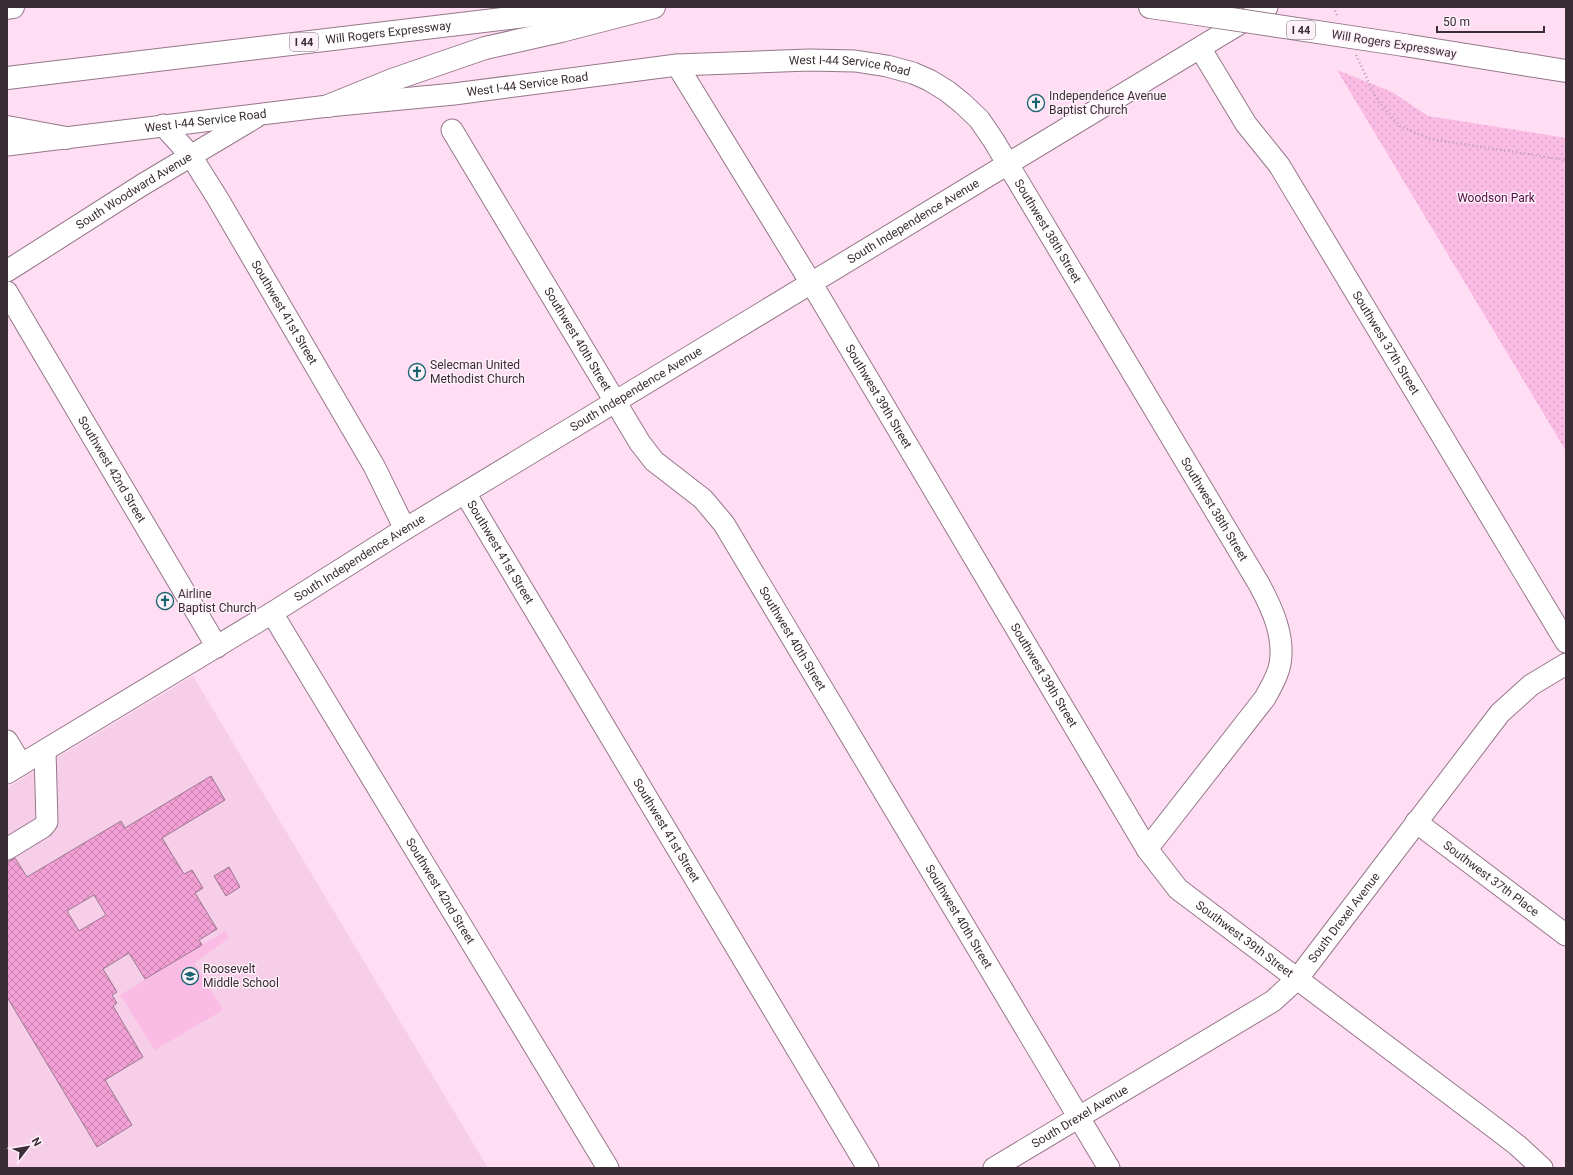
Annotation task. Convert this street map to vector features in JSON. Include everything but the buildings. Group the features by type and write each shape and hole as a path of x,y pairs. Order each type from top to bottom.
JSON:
{"highway":[{"path":"7,8 13,7"},
{"name":"Will Rogers Expressway","path":"7,78 602,7"},
{"path":"328,106 392,80 486,48 561,31 654,7"},
{"name":"Will Rogers Expressway","path":"1150,7 1566,71"},
{"path":"7,127 66,138"}],"street":[{"name":"South Independence Avenue","path":"14,769 272,614 405,529 1267,7"},
{"name":"Southwest 37th Street","path":"1200,48 1246,124 1279,165 1566,642"},
{"name":"West I-44 Service Road","path":"7,144 262,113 454,94 677,65 809,60 855,61 887,66 912,73 935,84 962,103 979,119 1008,165"},
{"name":"Southwest 39th Street","path":"677,65 811,283 1147,850 1178,889 1298,978 1517,1145 1542,1168"},
{"name":"South Woodward Avenue","path":"7,271 135,189 262,113"},
{"name":"Southwest 41st Street","path":"163,125 191,156 374,466 405,529"},
{"name":"Southwest 40th Street","path":"452,130 640,443 654,461 703,499 724,524 1109,1168"},
{"name":"Southwest 38th Street","path":"1008,165 1259,584 1271,606 1280,634 1280,665 1274,682 1265,698 1147,850"},
{"name":"Southwest 42nd Street","path":"7,292 217,647"},
{"name":"Southwest 41st Street","path":"465,493 868,1168"},
{"name":"Southwest 42nd Street","path":"272,614 608,1168"},
{"name":"South Drexel Avenue","path":"994,1168 1273,1001 1298,978 1500,713 1531,685 1566,664"},
{"path":"7,741 14,769"},
{"path":"7,849 43,827 47,822 44,750"},
{"name":"Southwest 37th Place","path":"1416,822 1566,935"}],"path":[{"path":"1333,7 1340,21"},
{"path":"1353,50 1377,100 1400,126 1430,139 1566,160"}],"shaded area":[{"name":"Roosevelt Middle School","path":"193,676 488,1168 9,1168 7,1165 7,788"}],"green space":[{"name":"Woodson Park","path":"1337,70 1392,92 1428,116 1566,138 1566,451"},
{"path":"225,931 229,938 194,963 223,1010 155,1050 120,995"}],"place":[{"name":"Independence Avenue Baptist Church","path":"1036,103"},
{"name":"Selecman United Methodist Church","path":"417,372"},
{"name":"Airline Baptist Church","path":"165,601"},
{"name":"Roosevelt Middle School","path":"190,976"}]}
